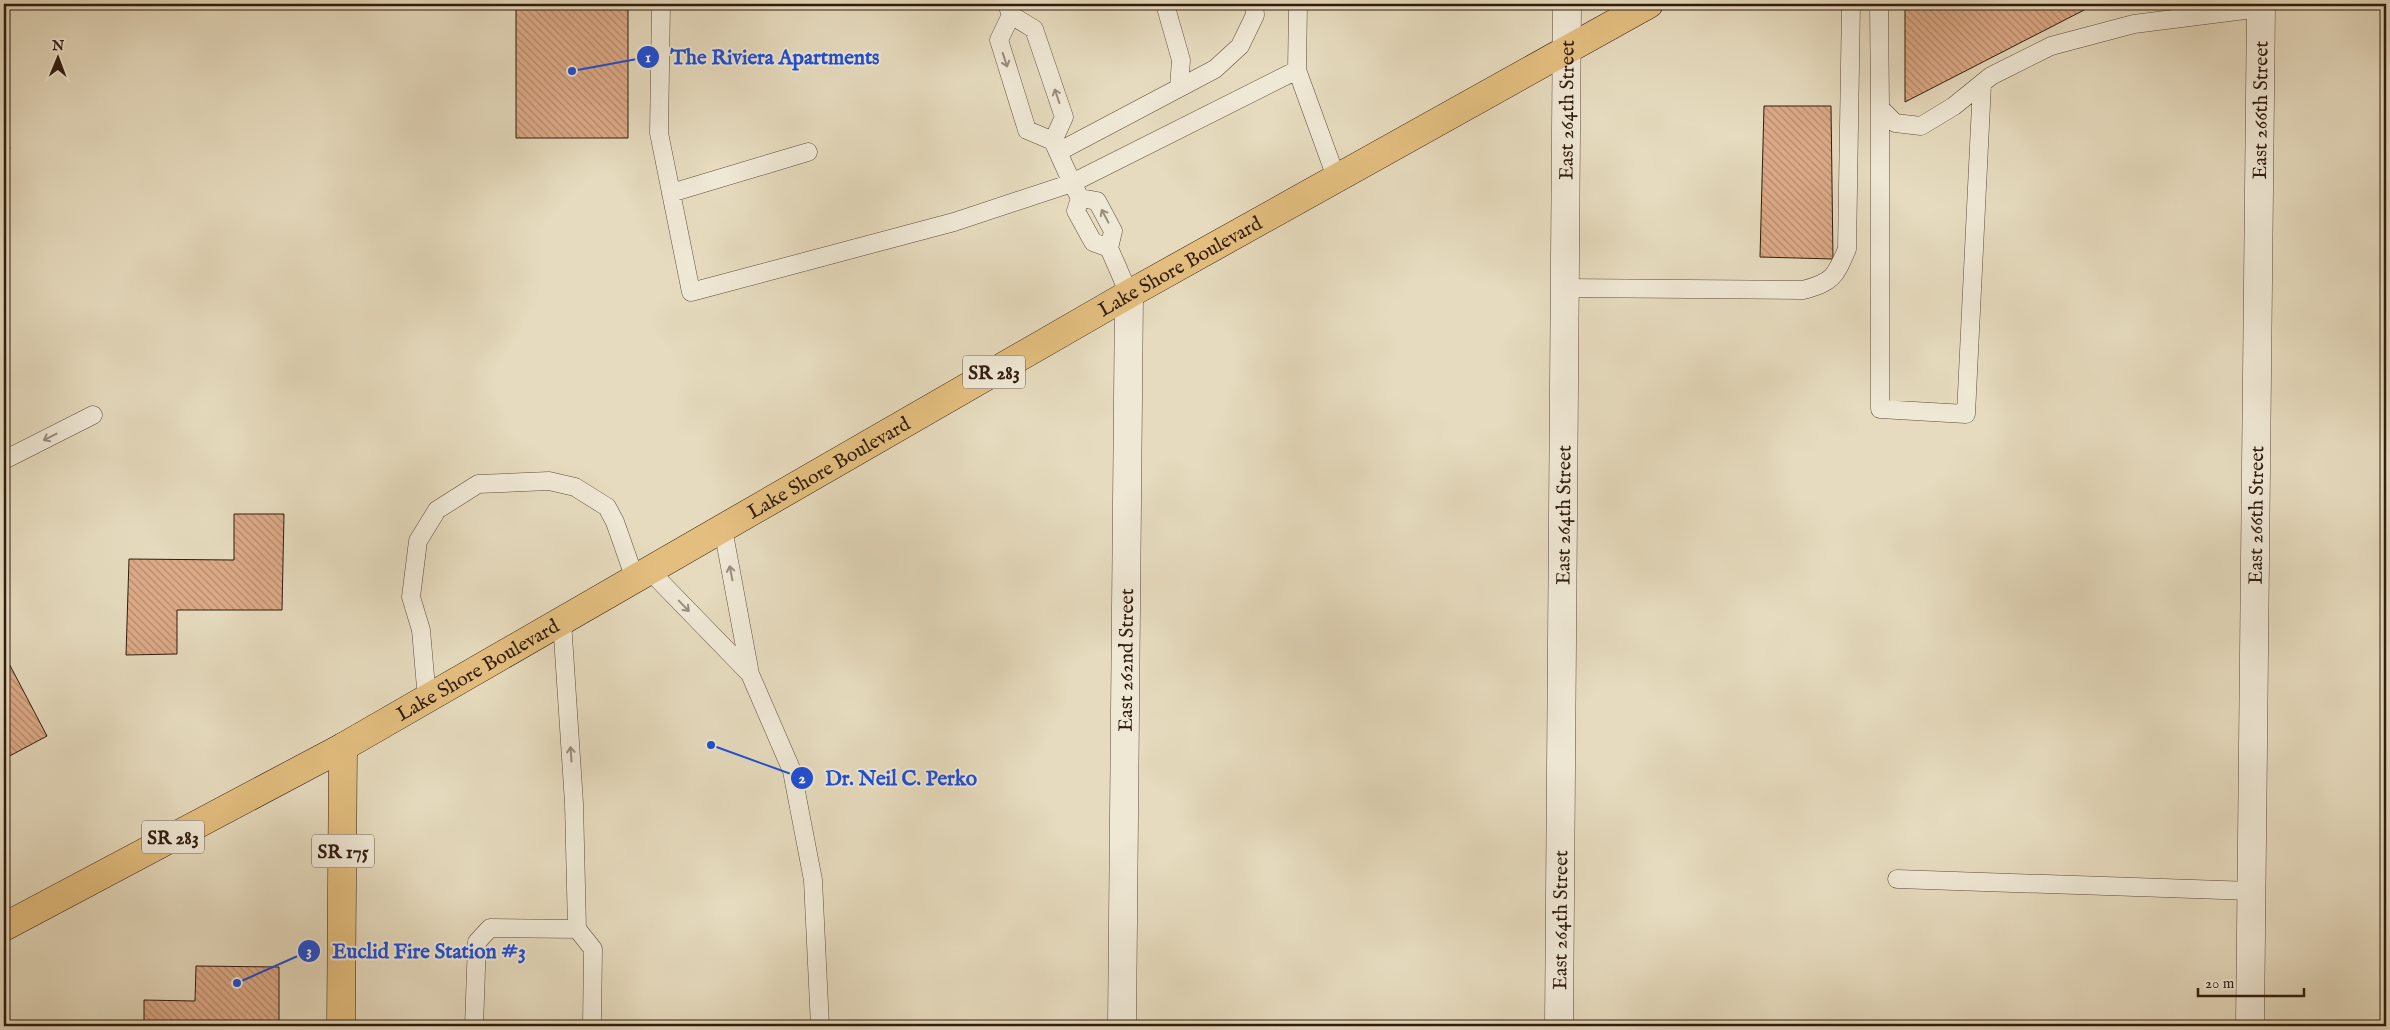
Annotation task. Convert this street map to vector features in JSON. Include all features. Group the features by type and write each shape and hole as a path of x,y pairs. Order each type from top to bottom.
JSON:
{"main road":[{"name":"Lake Shore Boulevard","path":"4,927 343,747 1129,294 1337,180 1650,4"},
{"name":"SR 175","path":"341,1026 343,747"}],"street":[{"name":"East 264th Street","path":"1559,1026 1567,4"},
{"name":"East 266th Street","path":"2250,1026 2261,6"},
{"name":"East 262nd Street","path":"1122,1026 1129,294"}],"lane":[{"path":"661,4 658,133 691,292 1076,190 1297,70"},
{"path":"1165,4 1181,60 1180,88"},
{"path":"1055,146 1180,88 1215,69 1240,46 1255,15 1254,4"},
{"path":"1298,4 1297,70 1337,180"},
{"path":"1565,288 1803,290 1823,285 1837,273 1847,249 1851,4"},
{"path":"1879,4 1880,409 1966,414 1982,84"},
{"path":"1880,108 1895,123 1921,126 1954,106 1991,76 2052,46 2134,24 2261,6"},
{"path":"1055,146 1064,117 1034,29 1009,10 999,40 1027,130 1055,146 1076,190 1076,211 1093,242 1109,248 1129,294"},
{"path":"671,193 808,152"},
{"path":"4,460 93,415"},
{"path":"427,699 421,630 411,597 418,541 437,510 478,484 549,481 575,487 607,507 643,575 750,674"},
{"path":"723,529 750,674 792,771 813,880 820,1026"},
{"path":"562,621 574,803 577,929 593,949 592,1026"},
{"path":"1897,879 2252,891"},
{"path":"474,1026 477,942 490,928 577,929"}],"building":[{"path":"516,4 628,4 628,138 516,138"},
{"path":"1905,4 2090,4 2090,7 1905,102"},
{"path":"1764,106 1831,106 1833,259 1760,257"},
{"path":"4,145 10,147 4,175"},
{"path":"234,514 284,514 282,610 177,610 177,654 126,655 129,559 234,560"},
{"path":"4,654 47,736 4,759"},
{"path":"196,966 279,967 279,1026 144,1026 144,1000 195,1001"}],"place":[{"name":"The Riviera Apartments","path":"572,71"},
{"name":"Dr. Neil C. Perko","path":"711,745"},
{"name":"Euclid Fire Station #3","path":"237,983"}]}
